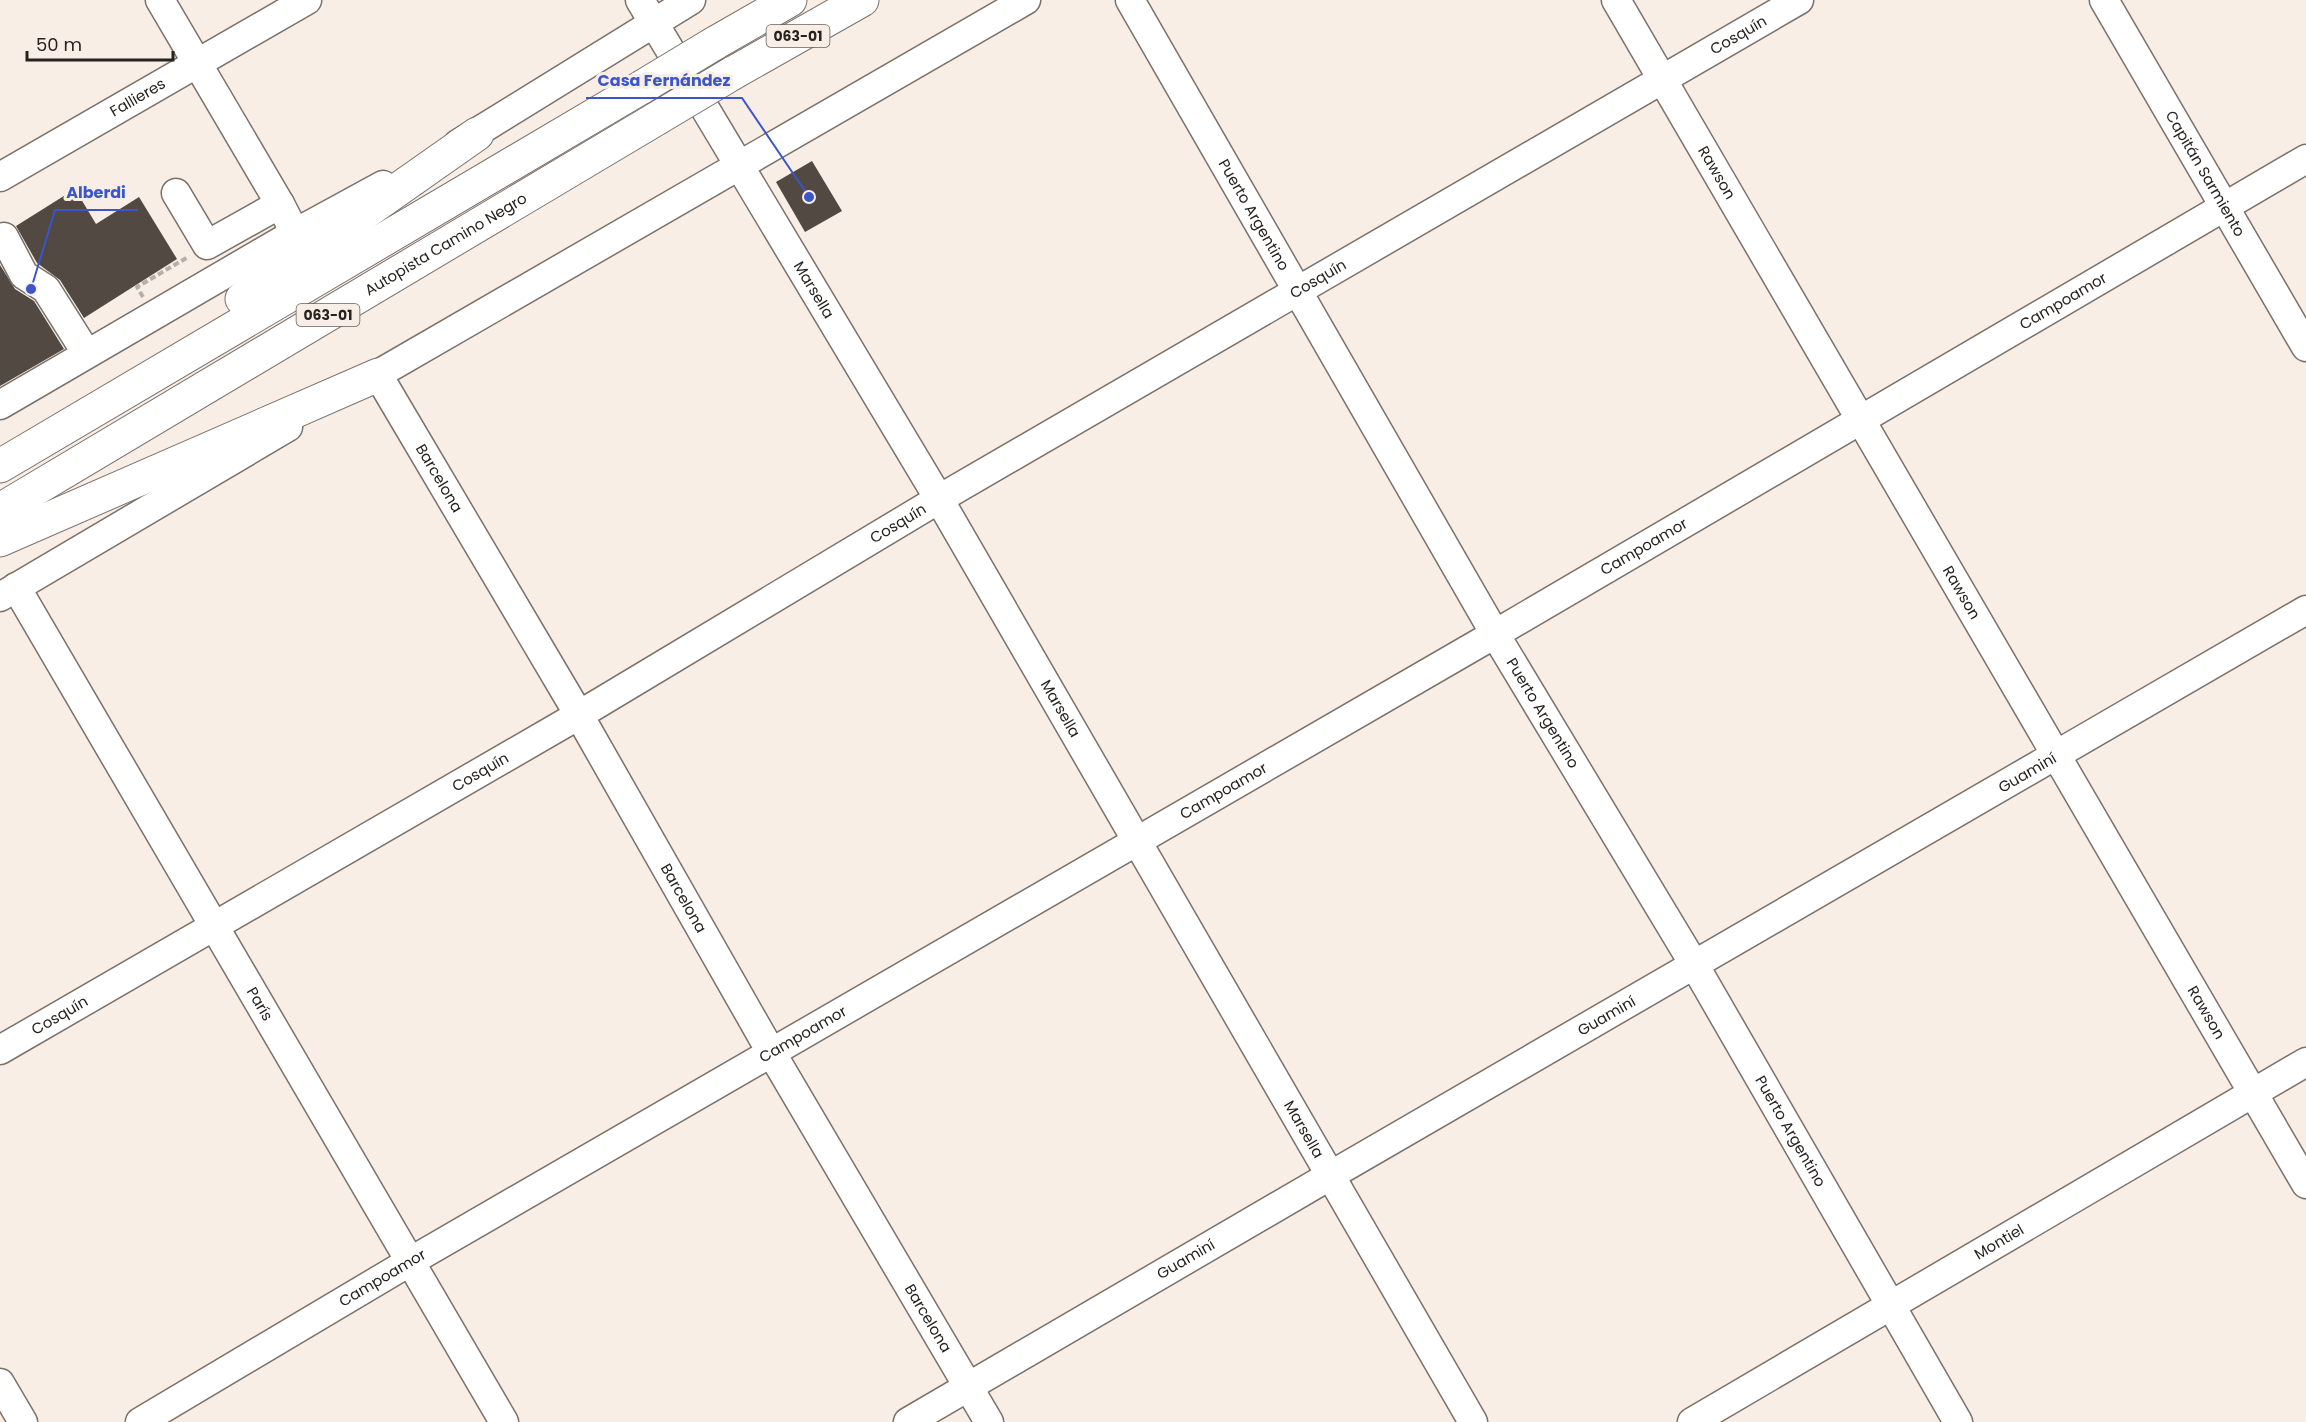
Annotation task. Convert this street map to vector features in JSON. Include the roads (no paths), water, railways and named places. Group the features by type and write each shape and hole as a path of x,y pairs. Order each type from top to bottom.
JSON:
{"highway":[{"name":"063-01","path":"0,464 790,0"},
{"name":"Autopista Camino Negro","path":"0,510 733,73 862,0"},
{"path":"0,464 62,414 268,282 477,134"},
{"path":"0,540 378,375"}],"street":[{"path":"160,0 280,204 294,233"},
{"name":"Fallieres","path":"0,177 307,0"},
{"path":"0,405 294,233 477,134 647,11 691,0"},
{"path":"8,592 1026,0"},
{"name":"Puerto Argentino","path":"1130,0 1495,634 1695,966 1958,1422"},
{"name":"Rawson","path":"1616,0 2306,1184"},
{"name":"Cosquín","path":"0,1050 579,715 939,499 1799,0"},
{"name":"Capitán Sarmiento","path":"2104,0 2306,347"},
{"name":"Marsella","path":"647,11 939,499 1473,1422"},
{"name":"Campoamor","path":"140,1422 411,1261 1495,634 2306,159"},
{"path":"176,193 207,245 280,204"},
{"path":"4,237 24,275 46,289 87,354"},
{"name":"Barcelona","path":"378,375 579,715 771,1052 989,1422"},
{"name":"París","path":"8,592 212,926 504,1422"},
{"name":"Guaminí","path":"908,1422 1329,1175 1695,966 2306,610"},
{"name":"Montiel","path":"1692,1422 2306,1062"},
{"path":"0,1383 23,1422"}],"place":[{"name":"Casa Fernández","path":"809,197"},
{"name":"Alberdi","path":"31,289"}]}
